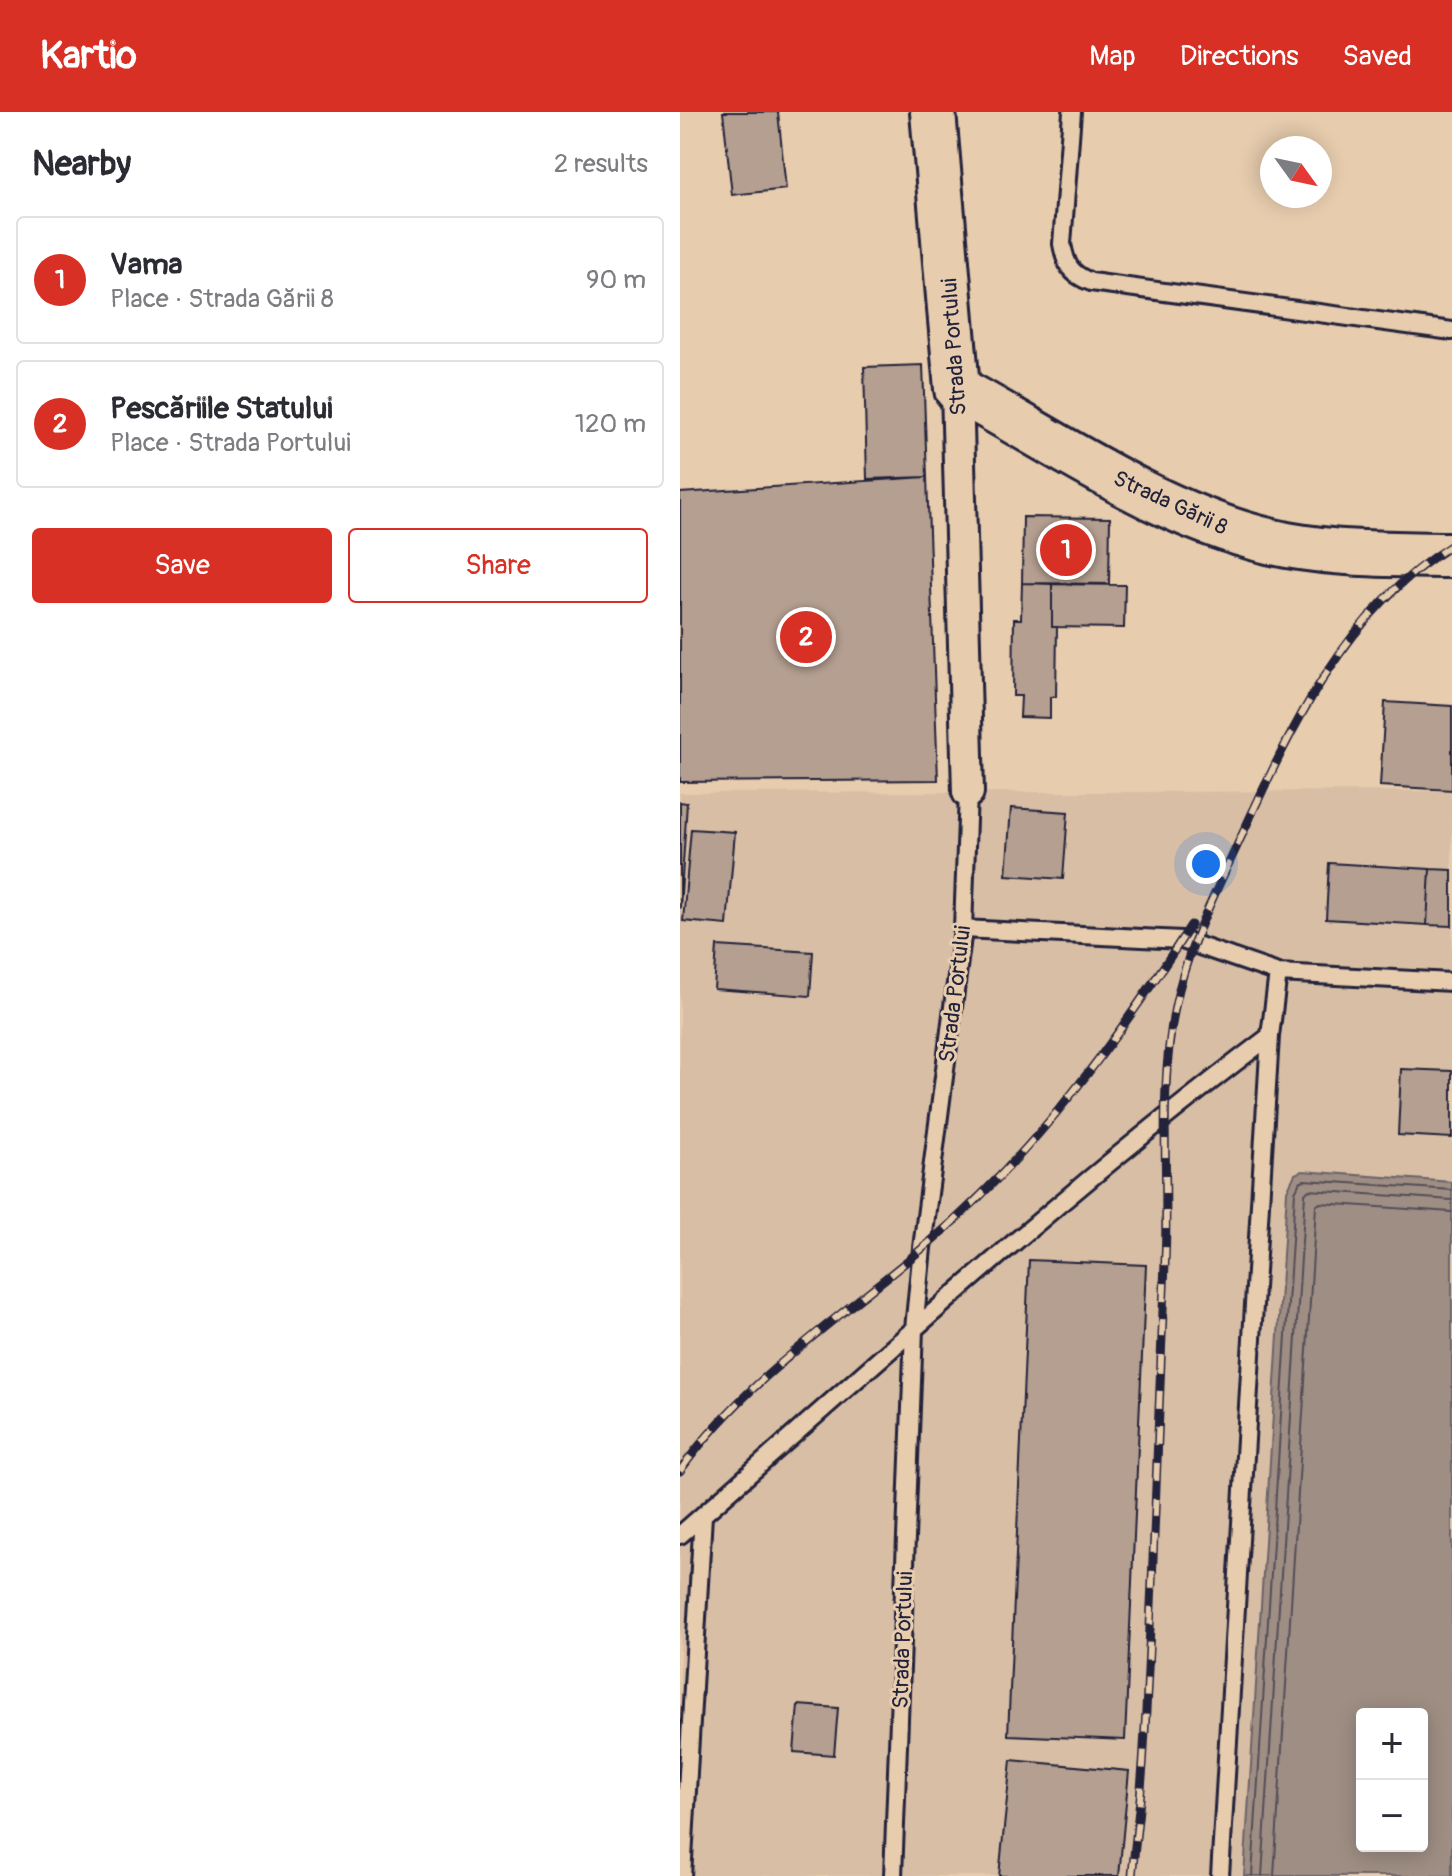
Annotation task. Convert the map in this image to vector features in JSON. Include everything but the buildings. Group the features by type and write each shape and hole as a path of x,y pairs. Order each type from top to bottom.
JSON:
{"main road":[{"name":"Strada Portului","path":"933,112 957,389"},
{"name":"Strada Gării 8","path":"957,389 1119,479 1205,522 1301,547 1346,553 1452,555"}],"street":[{"name":"Strada Portului","path":"957,389 968,792"}],"lane":[{"path":"1072,112 1062,244 1066,265 1075,276 1091,282 1452,331"},
{"name":"Strada Portului","path":"893,1876 914,1329 963,929 968,792"},
{"path":"963,929 1182,940 1278,973 1452,982"},
{"path":"1220,1876 1270,1036 1278,973"},
{"path":"680,1535 914,1329 1164,1116 1270,1036"},
{"path":"682,1876 703,1515"}],"shaded area":[{"path":"1452,791 1452,1876 680,1876 680,793"}],"water":[{"path":"1302,1171 1452,1182 1452,1876 1244,1876 1287,1191 1295,1174"}],"railway":[{"path":"1132,1876 1143,1764 1153,1567 1166,1231 1165,1103 1170,1039 1180,986 1201,926 1256,805 1298,720 1322,680 1379,605 1413,573 1452,545"},
{"path":"680,1471 706,1437 765,1377 930,1242 1005,1171 1103,1053 1191,925"}],"place":[{"name":"Vama","path":"1066,550"},
{"name":"Pescăriile Statului","path":"806,637"}]}
